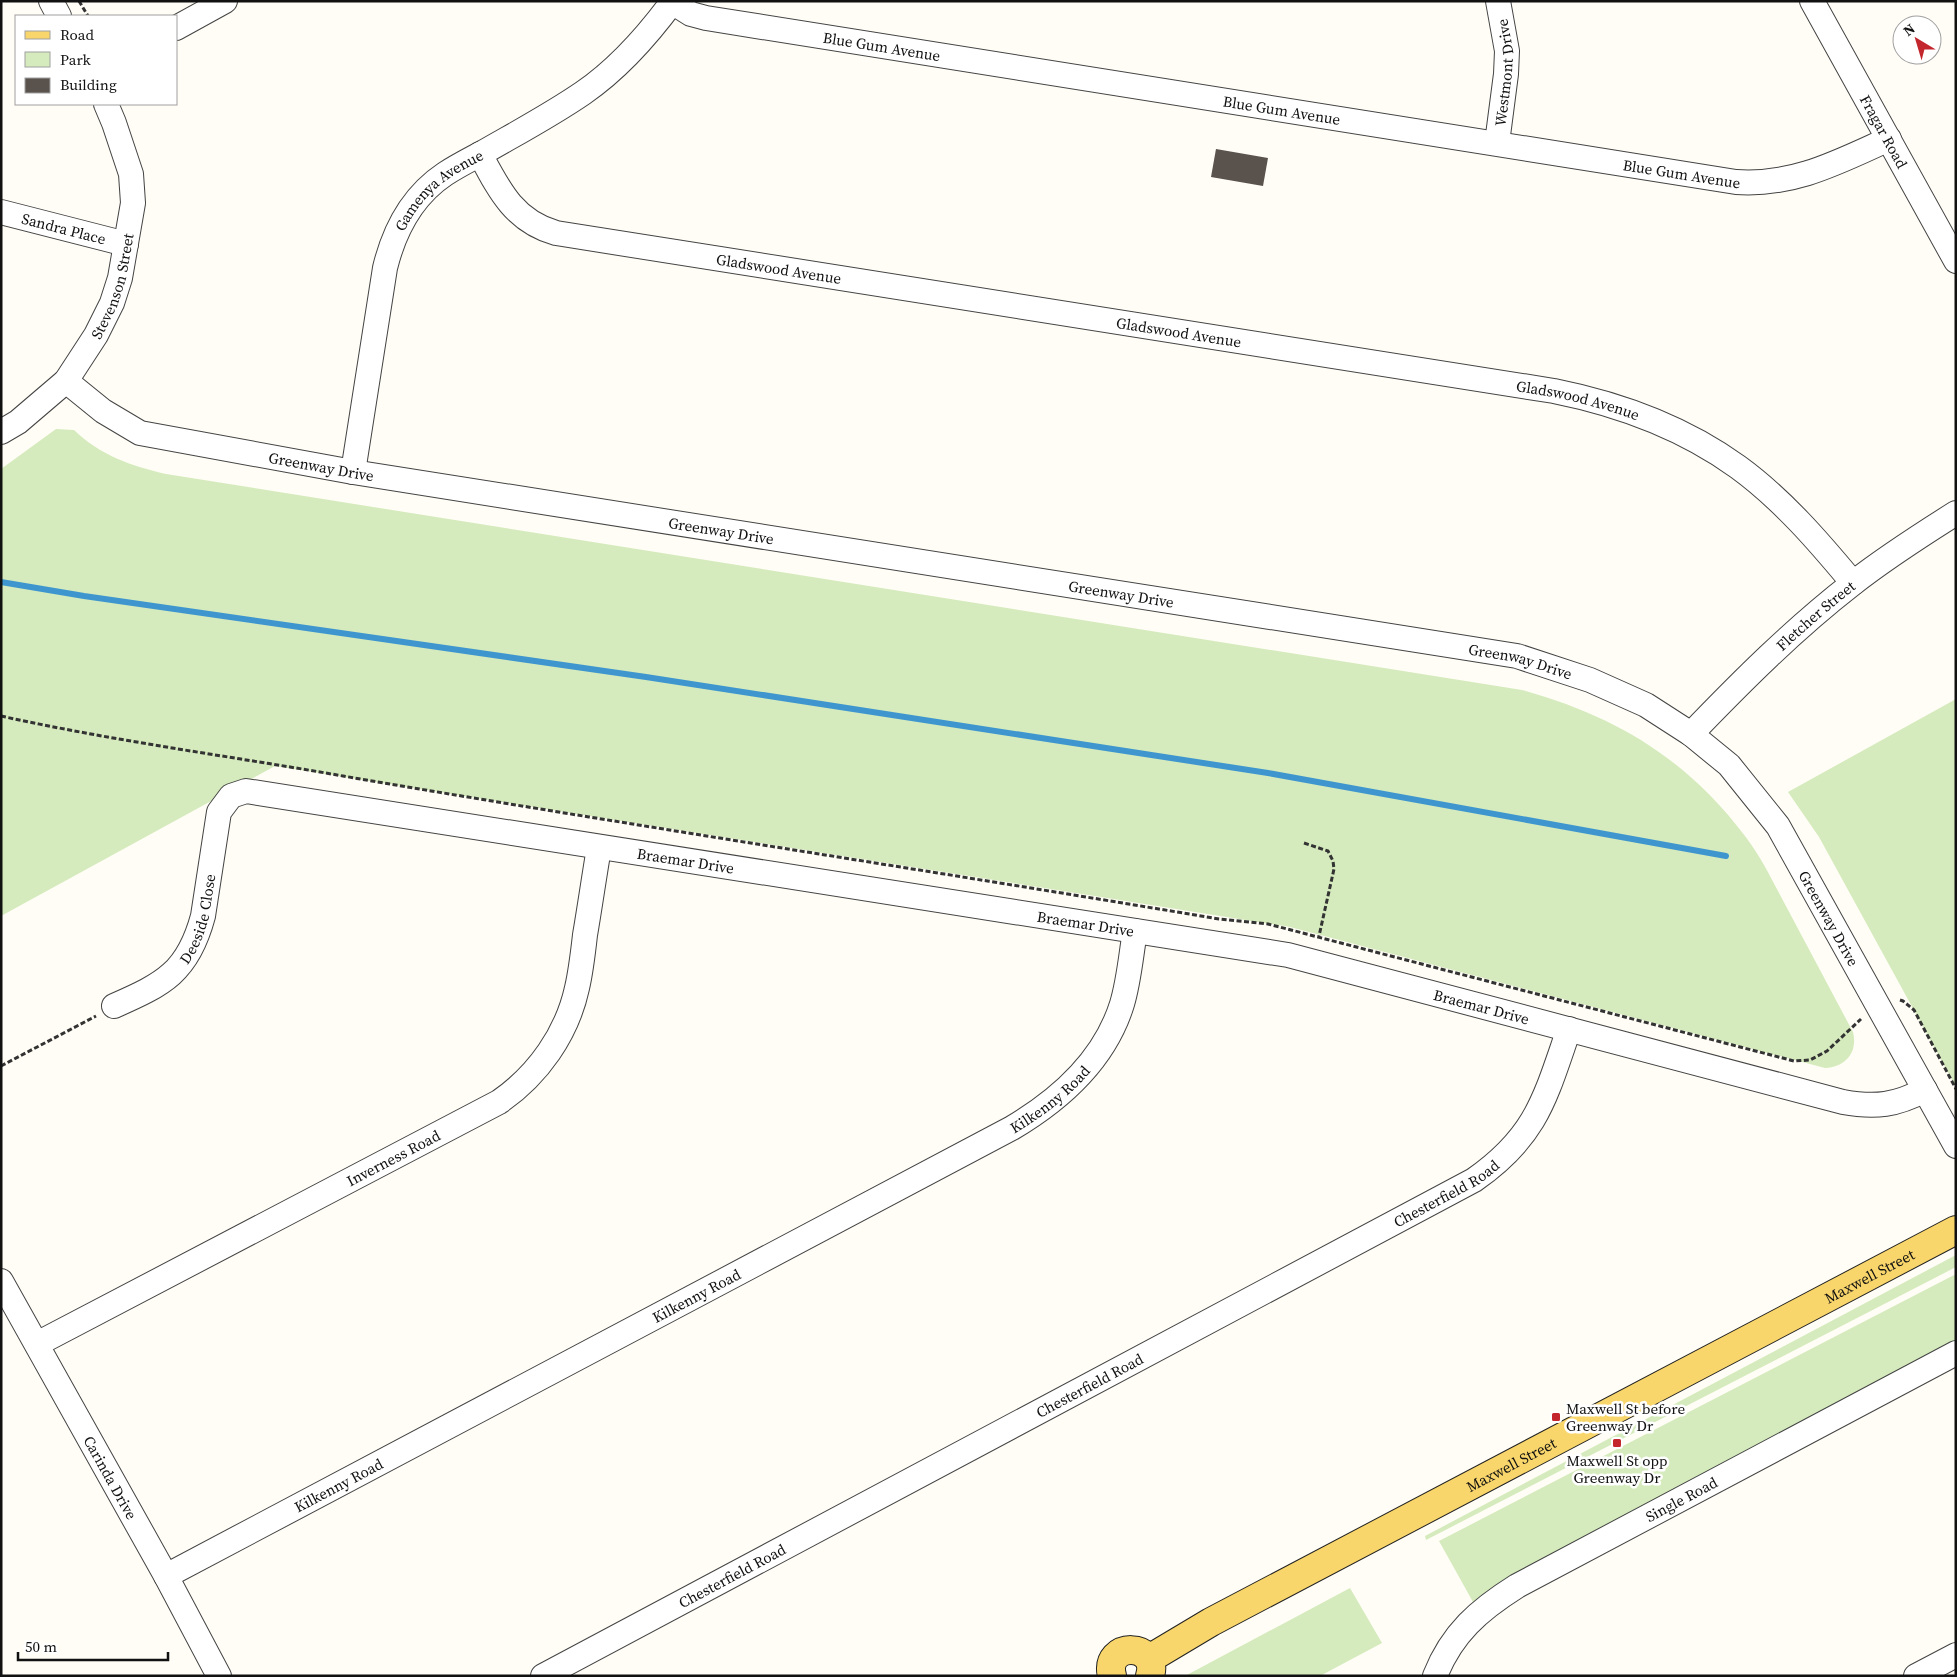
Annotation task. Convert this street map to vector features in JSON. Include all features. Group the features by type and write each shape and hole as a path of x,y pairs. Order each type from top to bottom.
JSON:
{"main road":[{"name":"Maxwell Street","path":"1112,1676 1111,1665 1114,1658 1125,1650 1138,1650 1149,1667 1211,1622 1956,1230"}],"street":[{"path":"51,1 58,15"},
{"path":"178,27 225,1"},
{"name":"Westmont Drive","path":"1497,143 1507,51 1498,1"},
{"name":"Fragar Road","path":"1812,1 1956,261"},
{"name":"Blue Gum Avenue","path":"673,2 690,14 706,18 1708,178 1752,183 1789,178 1823,169 1889,139"},
{"name":"Gamenya Avenue","path":"353,472 385,268 390,247 403,220 421,195 445,174 563,106 604,77 652,28 673,2"},
{"name":"Stevenson Street","path":"1,432 18,422 66,381 104,321 120,278 133,203 131,174 106,105"},
{"name":"Gladswood Avenue","path":"480,154 499,190 515,210 535,225 556,233 1544,389 1596,400 1652,419 1708,448 1738,467 1799,522 1853,583"},
{"name":"Sandra Place","path":"1,212 126,244"},
{"name":"Greenway Drive","path":"66,381 103,410 140,433 353,472 1517,656 1590,680 1646,705 1690,734 1729,765 1778,826 1956,1146"},
{"name":"Fletcher Street","path":"1690,734 1746,677 1790,636 1853,583 1956,513"},
{"name":"Braemar Drive","path":"231,796 246,791 254,792 599,848 1288,955 1844,1102 1866,1106 1888,1104 1909,1098 1925,1090"},
{"name":"Deeside Close","path":"114,1006 144,993 160,983 188,955 203,916 219,812 226,800 231,796"},
{"name":"Inverness Road","path":"37,1344 491,1107 514,1092 535,1072 544,1060 568,1017 577,988 599,848"},
{"name":"Kilkenny Road","path":"166,1576 1012,1128 1044,1108 1076,1080 1109,1034 1123,1002 1135,931"},
{"name":"Chesterfield Road","path":"543,1676 1474,1180 1504,1157 1535,1118 1543,1103 1569,1029"},
{"name":"Carinda Drive","path":"1,1281 166,1576 219,1676"},
{"name":"Single Road","path":"1435,1676 1445,1655 1461,1631 1482,1610 1501,1596 1956,1353"},
{"path":"1916,1676 1956,1655"}],"path":[{"path":"79,1 87,15"},
{"path":"1304,843 1328,851 1334,865 1318,936"},
{"path":"1897,1000 1903,1001 1914,1010 1956,1089"},
{"path":"1,1066 114,1006"}],"green space":[{"path":"56,429 74,430 105,453 128,463 166,474 1522,690 1556,701 1618,727 1646,744 1673,762 1722,808 1751,844 1762,862 1853,1032 1854,1046 1852,1052 1839,1065 1825,1068 1290,927 275,766 1,916 1,469"},
{"path":"1956,699 1956,1087 1819,837 1788,792"},
{"path":"1956,1255 1956,1267 1426,1540 1425,1536"},
{"path":"1956,1274 1956,1341 1503,1580 1473,1602 1439,1541"},
{"path":"1350,1588 1382,1643 1320,1676 1185,1676"}],"building":[{"path":"1216,149 1268,158 1263,186 1211,177"}],"waterway":[{"path":"1,582 84,596 646,677 1268,773 1726,856"}],"place":[{"name":"Maxwell St before Greenway Dr","path":"1556,1417"},
{"name":"Maxwell St opp Greenway Dr","path":"1617,1443"}]}
